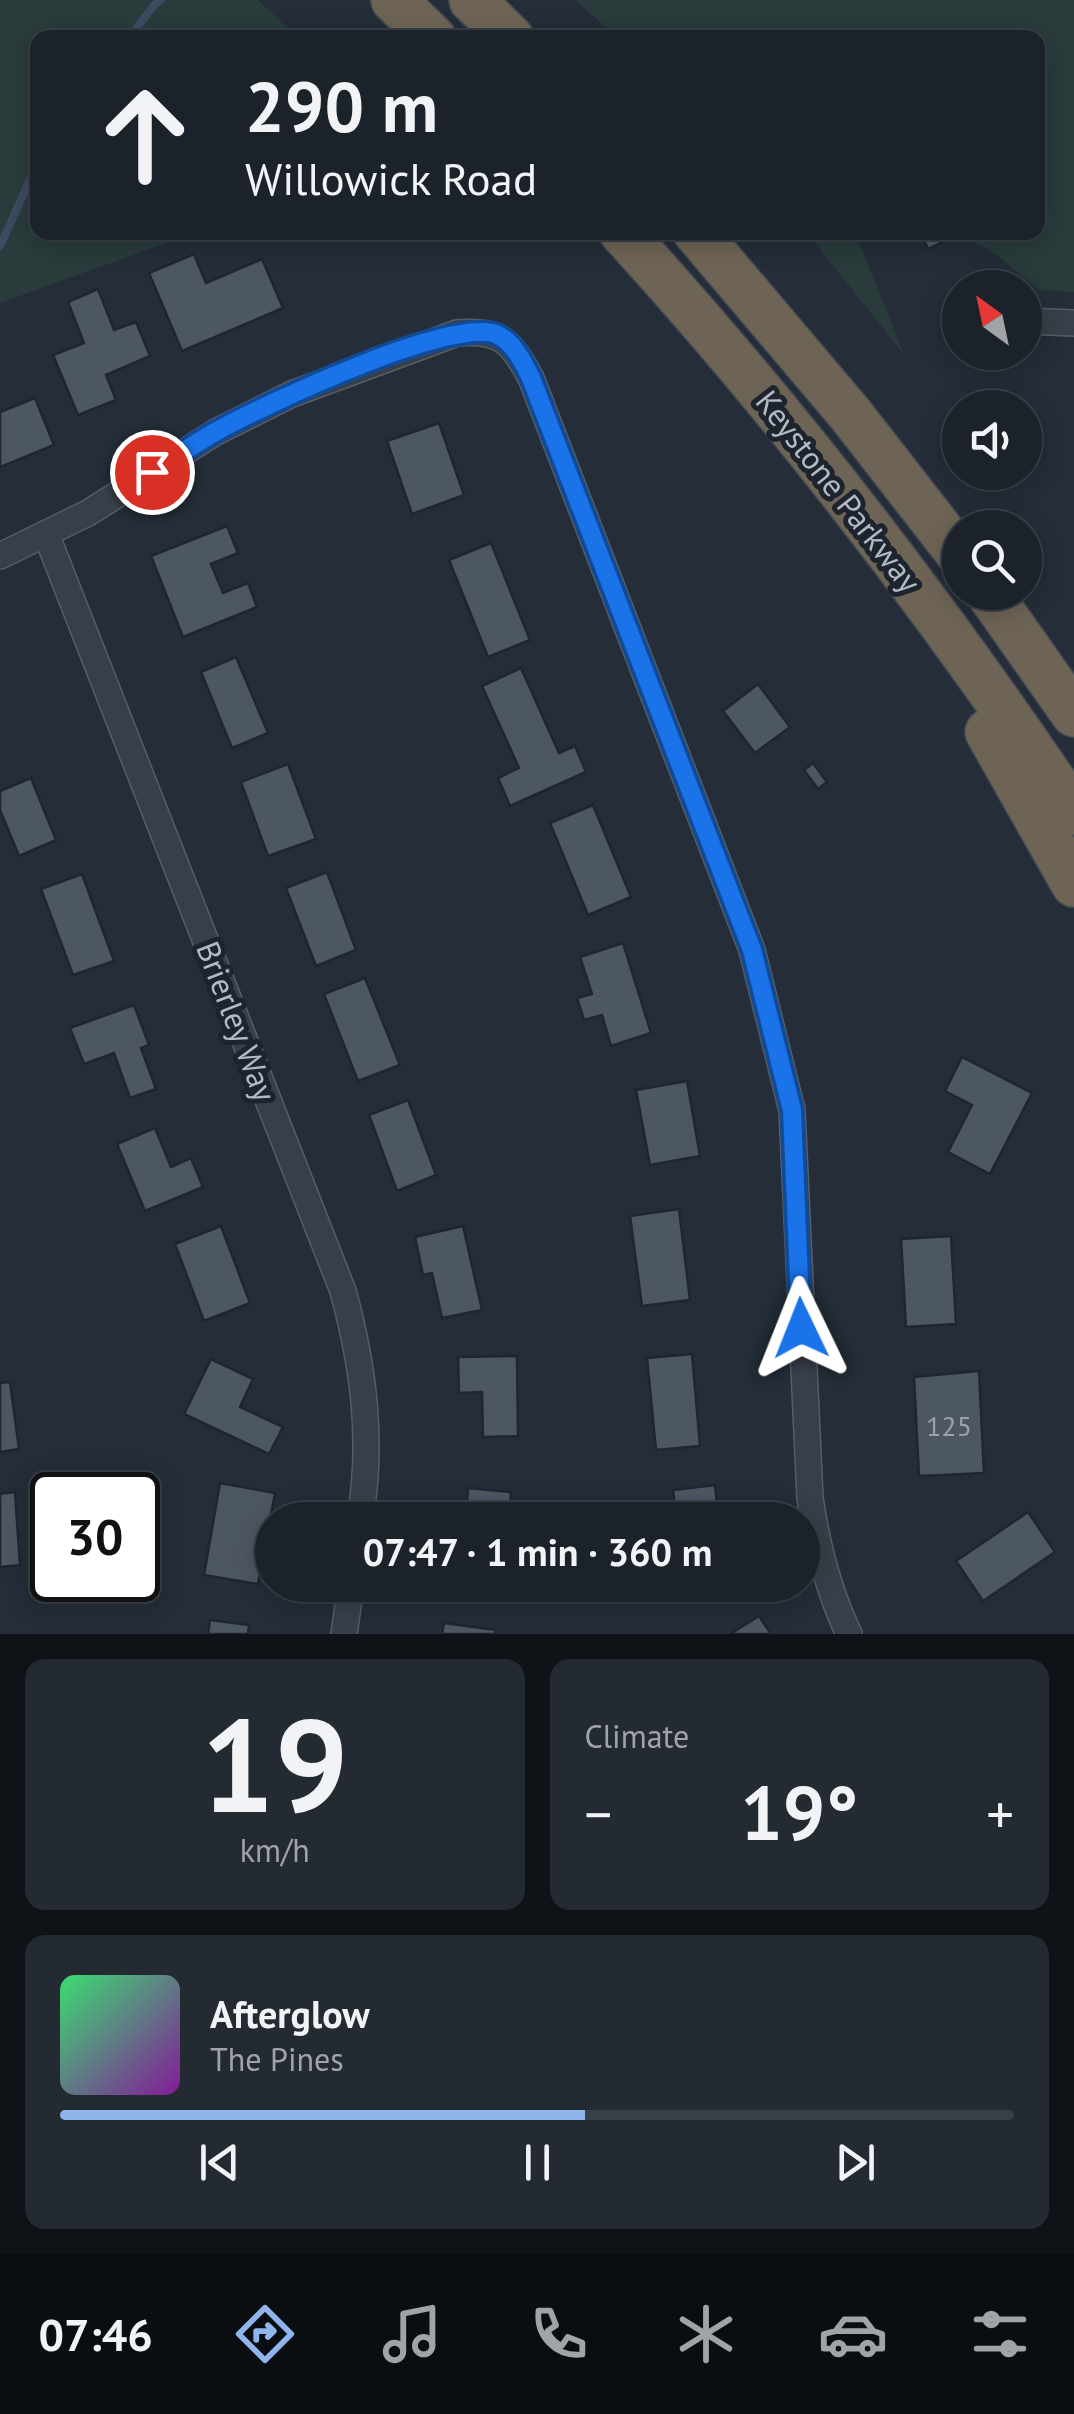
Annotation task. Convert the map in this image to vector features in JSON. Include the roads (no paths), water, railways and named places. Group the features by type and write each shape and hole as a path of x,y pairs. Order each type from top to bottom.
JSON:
{"highway":[{"path":"394,0 425,30"},
{"path":"472,0 502,30"},
{"name":"Keystone Parkway","path":"629,240 767,398 838,487 984,680 1074,812"},
{"name":"Keystone Parkway","path":"703,240 852,415 942,532"},
{"path":"852,415 942,512"},
{"path":"838,487 974,708 1074,884"},
{"path":"1001,610 1074,714"},
{"path":"1032,610 1074,665"}],"street":[{"path":"1042,322 1074,322"},
{"path":"0,556 88,513 216,432 292,394 457,333 481,331 498,336 516,350 531,378 752,950 792,1110 816,1544 832,1598 849,1634"},
{"name":"Brierley Way","path":"46,534 343,1291 359,1348 366,1410 367,1475 363,1502"},
{"path":"344,1634 349,1602"}],"waterway":[{"path":"135,30 161,0"},
{"path":"0,246 30,180"}]}
